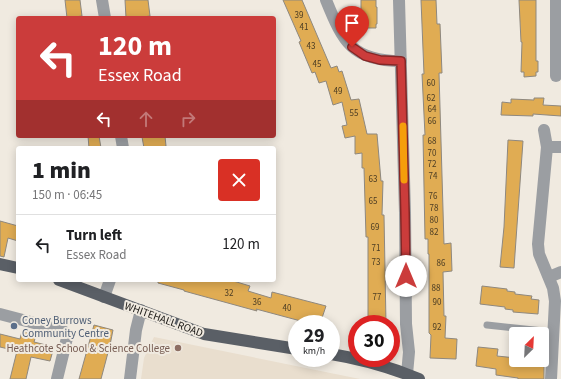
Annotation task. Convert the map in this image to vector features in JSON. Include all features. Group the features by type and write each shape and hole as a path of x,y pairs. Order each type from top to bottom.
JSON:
{"main road":[{"path":"0,264 16,268"},
{"name":"WHITEHALL ROAD","path":"64,282 204,334 288,348"},
{"path":"340,355 379,364 413,377"}],"street":[{"path":"102,0 105,16"},
{"path":"326,0 340,33 352,47 365,56 380,60 401,61"},
{"path":"399,0 405,213 406,324 413,377"},
{"path":"556,0 558,31 556,76"},
{"path":"544,130 547,147 538,244 539,254 554,288 555,301 551,379"},
{"path":"547,147 561,147"},
{"path":"550,277 561,272"},
{"path":"104,297 109,282"},
{"path":"130,379 136,330 141,310"},
{"path":"0,314 61,330 66,333 67,338 57,379"}],"lane":[{"path":"487,325 553,332"}],"shaded area":[{"name":"Heathcote School & Science College","path":"154,337 288,364 288,367 301,367 360,379 141,379 144,358"}],"building":[{"path":"65,0 80,0 82,16 67,16"},
{"path":"125,0 148,0 150,16 126,16"},
{"path":"283,0 302,0 331,68 337,66 339,72 342,71 351,100 359,99 367,134 377,134 381,181 383,181 382,215 384,215 386,315 368,315 368,237 366,237 364,168 362,168 362,153 355,154 355,136 345,138 342,126 347,125 342,102 333,105 326,81 319,83 315,72 312,73 299,42 301,41"},
{"path":"361,0 376,0 376,28 361,28"},
{"path":"421,0 436,0 437,24 440,24 442,73 439,73 444,244 451,243 452,271 443,272 444,316 446,316 445,338 457,339 456,359 430,358 431,335 429,333 429,254 428,239 425,239 423,135 425,135 422,74 424,74"},
{"path":"519,0 536,0 536,61 538,61 538,72 536,72 536,76 524,77 524,72 521,72 522,42"},
{"path":"534,98 544,98 543,105 561,106 561,116 533,114 533,116 501,115 502,102 511,103 511,99 534,100"},
{"path":"88,138 99,138 101,146 89,146"},
{"path":"142,138 165,138 166,146 144,146"},
{"path":"508,140 523,141 514,268 500,267 504,227"},
{"path":"0,221 16,225 16,240 8,238 4,257 0,256"},
{"path":"158,282 237,282 250,286 248,291 271,298 272,292 326,306 323,315 288,315 288,318 256,309 257,311"},
{"path":"482,286 507,289 507,291 515,292 515,294 532,296 531,299 539,300 538,314 513,312 513,310 505,309 505,307 480,304"},
{"path":"94,325 113,330 101,379 79,379"},
{"path":"22,331 36,335 34,342 54,347 50,361 31,357 26,379 10,379 17,351 0,347 0,334 20,339"},
{"path":"478,347 498,349 497,356 509,357 509,367 544,367 544,379 518,379 496,375 496,369 476,366"}],"slow traffic":[{"path":"403,126 404,180"}],"place":[{"name":"Coney Burrows Community Centre","path":"14,326"},
{"name":"Heathcote School & Science College","path":"178,348"}],"route":[{"path":"352,47 365,56 380,60 401,61 406,276"}]}
